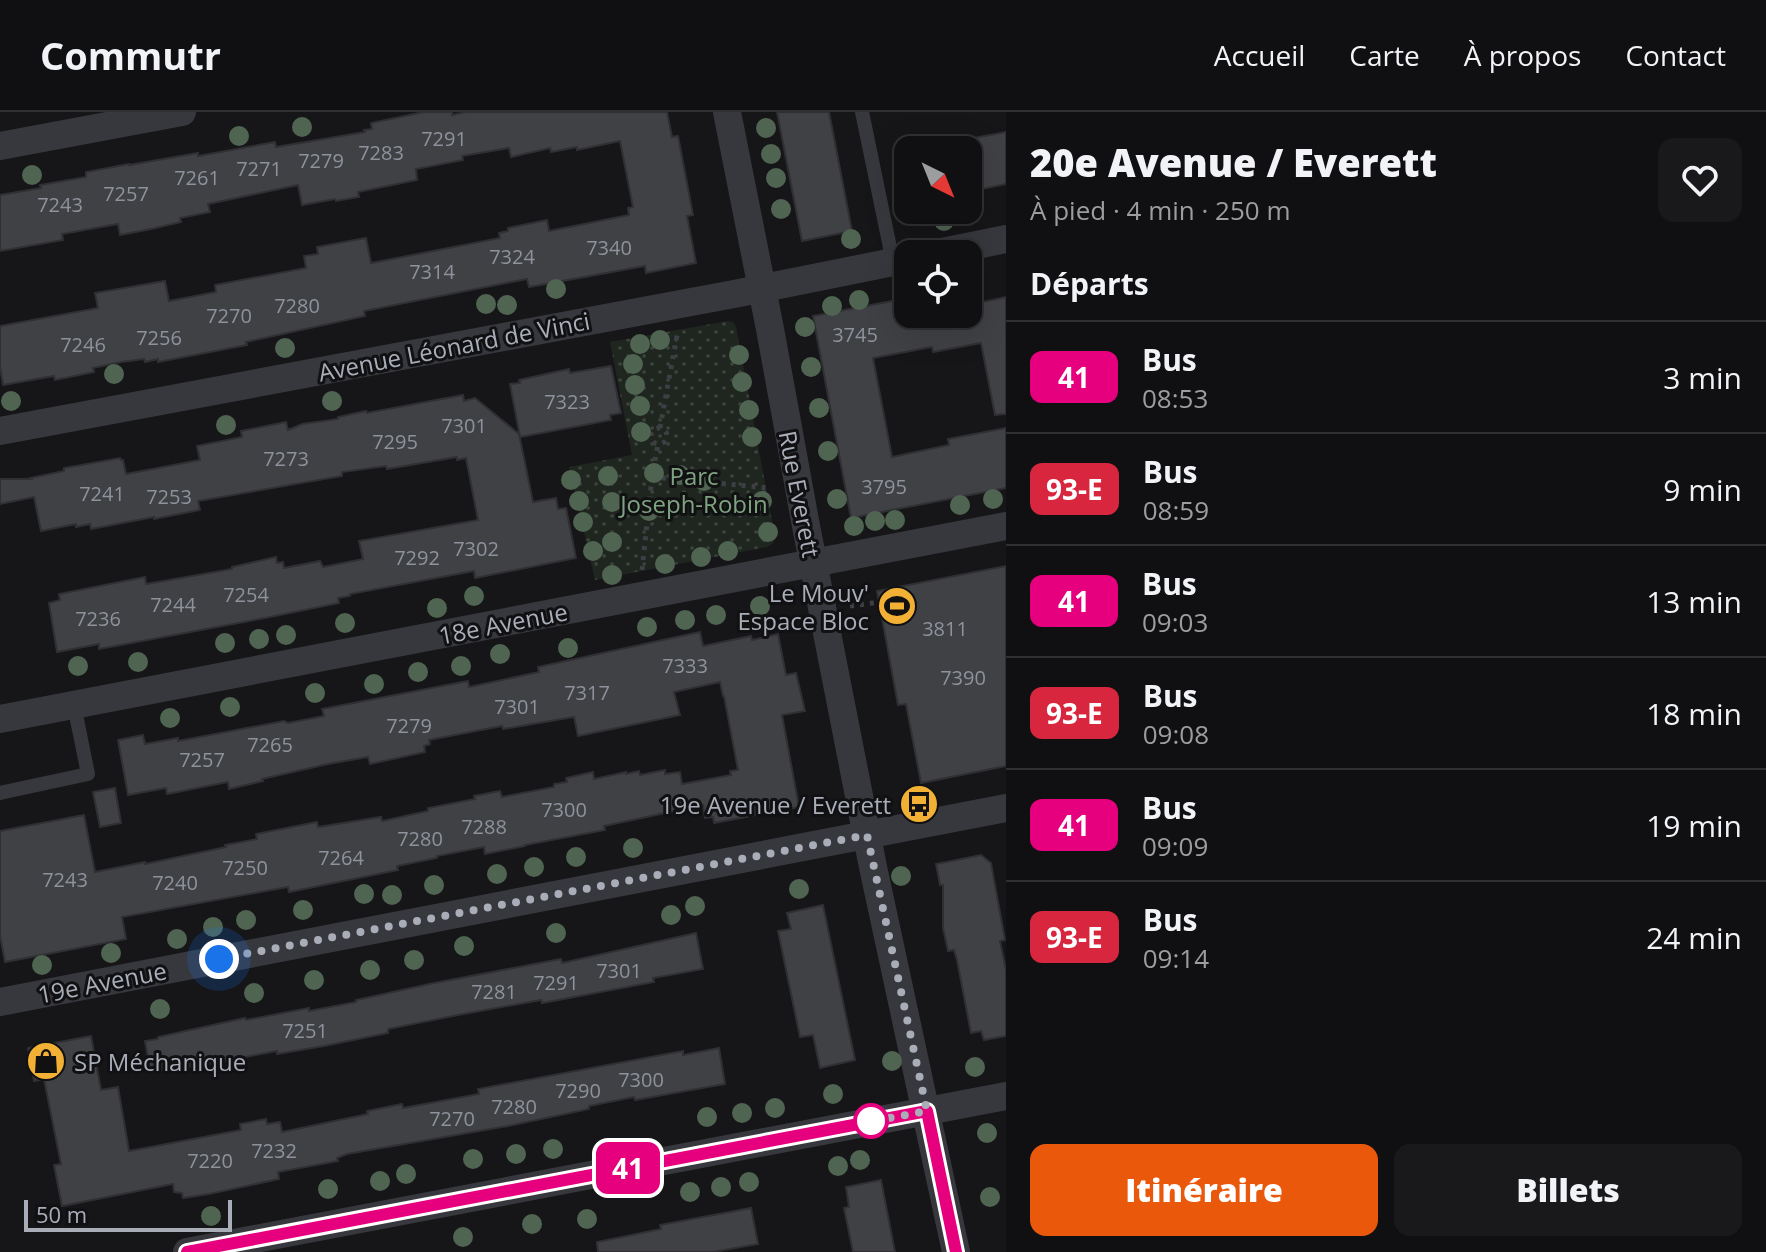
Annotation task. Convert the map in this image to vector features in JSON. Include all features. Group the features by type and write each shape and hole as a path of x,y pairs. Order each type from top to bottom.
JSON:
{"street":[{"path":"0,146 141,116 182,112"},
{"name":"Rue Everett","path":"727,112 867,835 956,1252"},
{"path":"982,244 1006,239"},
{"name":"Avenue Léonard de Vinci","path":"0,431 894,261"},
{"name":"18e Avenue","path":"0,719 1006,526"},
{"name":"19e Avenue","path":"0,1002 1006,808"},
{"path":"187,1252 1006,1096"}],"lane":[{"path":"862,112 895,240"},
{"path":"0,793 88,774 74,705"}],"path":[{"path":"660,428 679,325"},
{"path":"655,428 660,428 666,433 666,439 658,444 651,434 655,428"},
{"path":"642,574 658,444"},
{"path":"652,477 769,488"},
{"path":"850,606 880,602"}],"green space":[{"name":"Parc Joseph-Robin","path":"728,321 736,327 775,537 773,543 767,547 595,580 569,467 632,455 610,342"}],"building":[{"path":"424,112 452,112 452,115 466,112 667,112 672,137 678,136 693,215 687,216 696,263 646,273 645,266 529,287 527,279 364,311 365,316 246,342 247,345 158,362 158,359 145,362 144,359 121,362 93,368 94,372 55,380 54,376 3,385 0,326 98,308 95,293 165,281 169,301 216,292 215,285 306,268 304,256 318,254 317,247 366,238 371,263 500,238 499,233 508,231 508,228 547,220 549,231 629,215 628,208 633,207 620,141 577,150 577,147 551,152 550,148 511,157 509,148 462,156 463,160 416,169 417,180 358,192 359,197 302,205 298,185 208,204 210,212 180,218 181,222 151,229 120,235 118,224 62,234 63,240 0,251 0,195 41,188 40,185 86,177 86,172 129,164 275,142 276,147 365,132 372,129 371,123"},
{"path":"777,112 829,112 852,231 802,241"},
{"path":"1006,132 1006,184 982,189 982,136"},
{"path":"1006,297 1006,414 995,415 981,343 933,352 932,347 873,358 892,457 949,445 948,439 1006,428 1006,488 851,518 813,316 894,301 894,328 982,328 982,302"},
{"path":"611,366 621,413 610,415 611,420 520,437 510,384 569,369 570,373"},
{"path":"463,395 464,401 475,398 519,434 533,502 556,498 558,509 566,508 576,558 475,578 474,571 350,594 338,598 339,603 265,618 99,649 99,644 57,652 49,603 60,600 59,594 145,577 146,584 232,569 276,557 277,563 283,562 284,568 320,561 323,567 363,559 359,541 478,520 466,458 342,472 342,476 198,501 200,510 91,529 90,524 76,527 76,524 41,531 34,497 0,504 0,479 31,479 64,471 64,468 120,458 126,474 200,460 197,446 242,437 241,431 286,422 288,430 302,424 366,411"},
{"path":"1006,566 1006,766 921,783 906,704 898,705 877,591"},
{"path":"700,632 703,646 778,634 786,675 796,673 805,711 782,715 799,807 714,823 713,817 705,818 703,805 604,826 605,830 485,854 484,847 437,856 397,866 398,870 289,892 288,887 122,917 126,939 5,962 0,936 0,831 84,815 95,872 226,847 257,839 256,834 317,822 318,827 381,817 382,821 475,799 474,796 500,791 502,797 554,787 554,784 567,782 566,778 593,772 594,779 626,772 639,771 640,775 665,770 665,774 680,772 682,784 731,775 730,771 738,770 720,682 674,692 680,715 578,736 574,717 503,729 502,726 429,740 430,744 424,746 425,752 370,764 368,757 328,764 229,789 228,782 167,794 166,788 128,795 118,740 143,735 145,744 178,738 178,741 284,721 288,723 324,716 322,709 468,681 469,687 539,672 538,667"},
{"path":"115,788 121,823 100,827 93,792"},
{"path":"981,855 991,863 1005,940 1000,941 1006,970 1006,1036 984,1040 981,1031 971,1033 957,960 954,950 948,951 943,928 943,885 940,885 936,864"},
{"path":"823,905 855,1060 820,1068 813,1035 800,1037 778,931 791,929 787,913"},
{"path":"696,933 703,969 653,978 654,982 458,1015 324,1046 151,1073 145,1041 158,1037 245,1018 356,1002 434,983 561,959 562,963"},
{"path":"91,1036 101,1090 118,1087 129,1151 241,1130 240,1124 266,1119 267,1124 280,1122 282,1132 368,1114 367,1111 402,1104 403,1108 479,1094 478,1089 683,1051 683,1055 719,1048 725,1084 635,1100 634,1097 508,1126 347,1154 337,1158 338,1161 278,1172 279,1179 209,1194 183,1198 182,1193 174,1192 173,1184 62,1206 54,1165 61,1164 44,1079 34,1081 28,1048"},
{"path":"881,1180 895,1252 853,1252 844,1208 849,1207 846,1187"},
{"path":"751,1208 758,1244 713,1252 598,1252 597,1242 661,1229 660,1225"}],"bus line":[{"name":"41","path":"187,1252 927,1111 956,1252"}],"place":[{"name":"Le Mouv' Espace Bloc","path":"897,606"},
{"name":"19e Avenue / Everett","path":"919,804"},
{"name":"SP Méchanique","path":"46,1061"}],"route":[{"path":"219,959 867,835 927,1111 857,1124 871,1121"}]}
